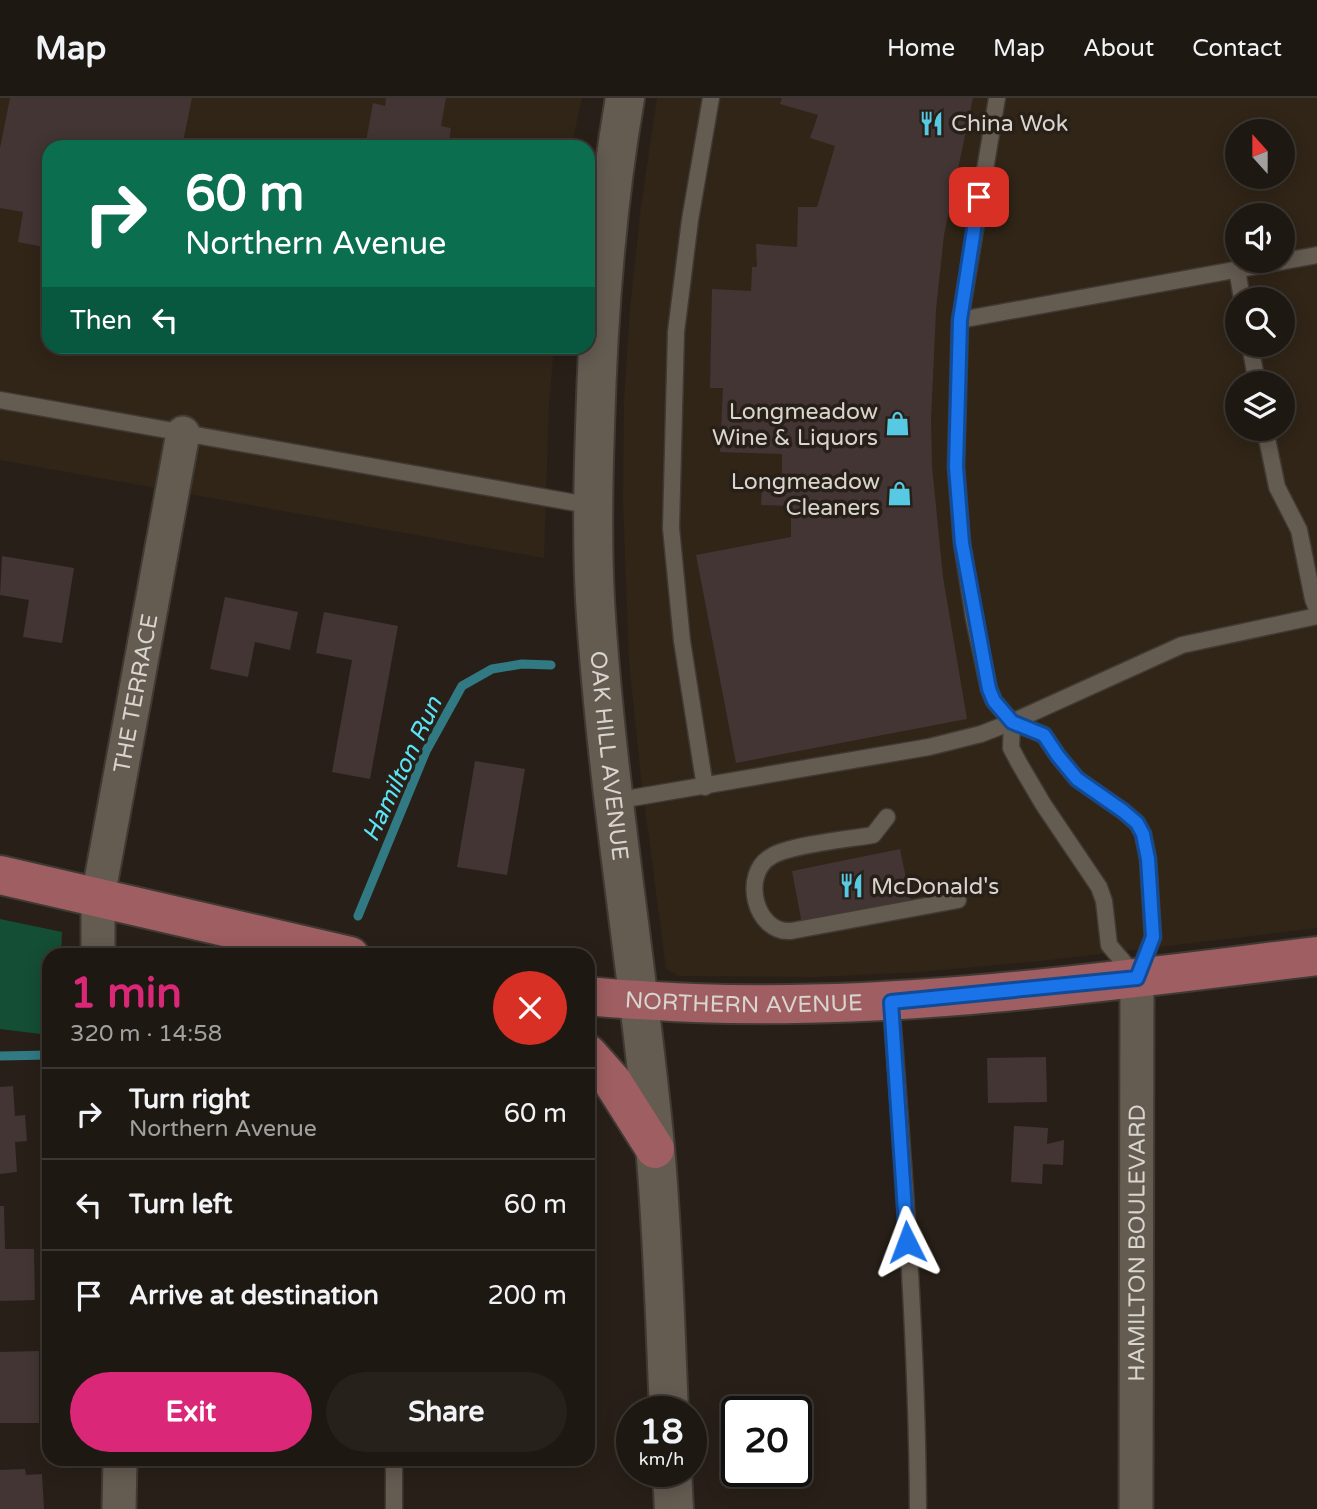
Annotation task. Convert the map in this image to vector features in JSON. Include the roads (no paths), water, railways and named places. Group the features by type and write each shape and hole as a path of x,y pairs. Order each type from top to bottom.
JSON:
{"main road":[{"path":"0,876 316,948"},
{"name":"NORTHERN AVENUE","path":"595,997 768,1006 891,1002 1137,978 1317,956"},
{"path":"595,1062 612,1082 655,1149"}],"street":[{"name":"OAK HILL AVENUE","path":"625,98 614,164 603,265 596,377 593,506 595,598 602,692 655,1149 668,1396"},
{"name":"THE TERRACE","path":"98,948 99,897 183,433"},
{"name":"HAMILTON BOULEVARD","path":"1136,1509 1137,978"},
{"path":"119,1509 120,1466"},
{"path":"673,1487 674,1509"}],"lane":[{"path":"705,787 682,641 671,528 676,332 690,220 711,98"},
{"path":"997,98 960,320 956,467 962,543 989,689 994,701 1012,722 1044,735 1077,779 1123,811 1137,823 1143,834 1148,859 1153,937 1137,978 1110,946 1104,901 1099,887 1043,804 1011,748 1012,722"},
{"path":"1295,259 1317,255"},
{"path":"960,320 1225,271"},
{"path":"0,400 593,506"},
{"path":"1268,441 1278,487 1299,530 1312,599 1317,609"},
{"path":"614,801 929,747 981,734 1182,645 1317,616"},
{"path":"887,817 873,835 783,851 762,863 754,883 758,905 765,920 775,929 786,932 958,900"},
{"path":"891,1002 917,1430 918,1509"},
{"path":"394,1466 394,1509"}],"waterway":[{"name":"Hamilton Run","path":"358,916 426,751 462,686 492,669 522,664 551,665"},
{"name":"Hamilton Run","path":"0,1056 42,1055"}],"place":[{"name":"China Wok","path":"931,123"},
{"name":"Longmeadow Wine & Liquors","path":"898,424"},
{"name":"Longmeadow Cleaners","path":"900,494"},
{"name":"McDonald's","path":"851,886"}]}
